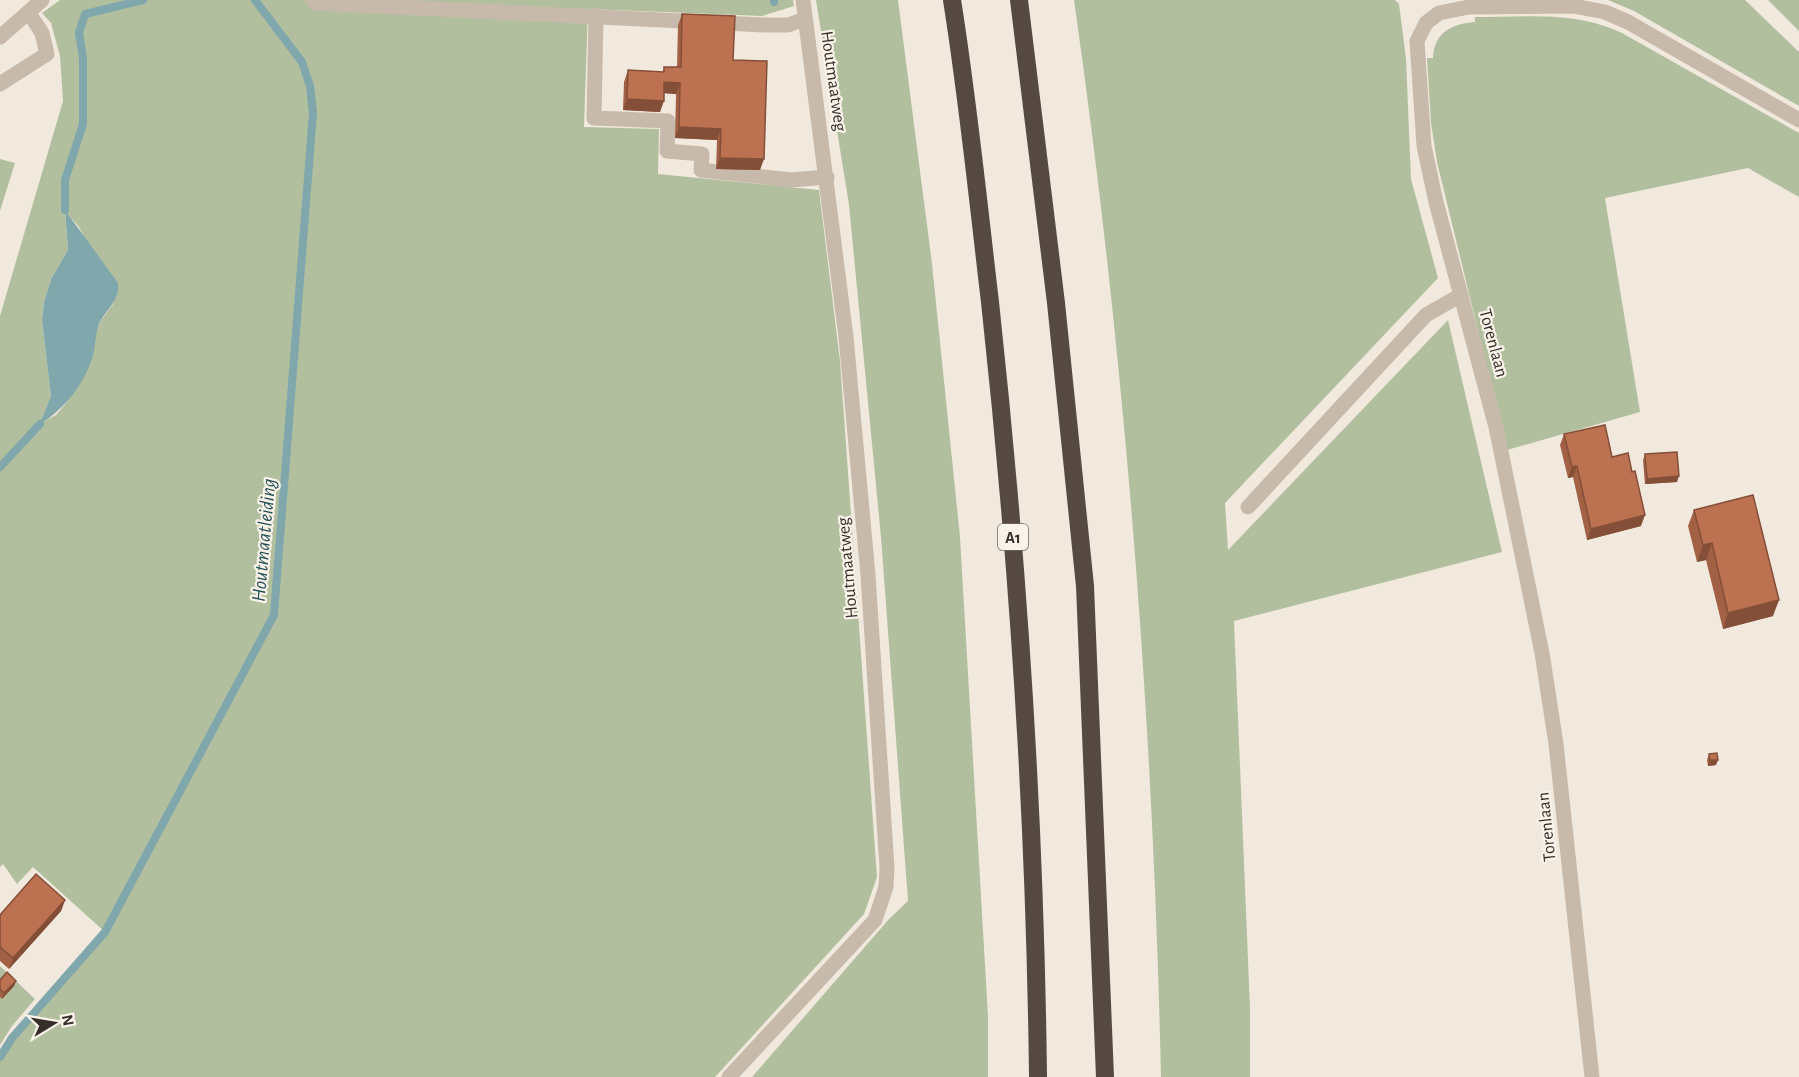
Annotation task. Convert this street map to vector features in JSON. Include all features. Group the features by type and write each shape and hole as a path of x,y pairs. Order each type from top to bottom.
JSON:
{"highway":[{"name":"A1","path":"952,0 966,90 1014,542 1034,877 1038,1077"},
{"path":"1019,0 1056,303 1085,586 1105,1077"}],"street":[{"path":"0,38 42,0"},
{"path":"312,0 317,3 764,25 788,25 805,19"},
{"name":"Houtmaatweg","path":"729,1077 875,920 886,887 887,868 868,575 827,177 803,0"},
{"name":"Torenlaan","path":"1592,1077 1556,744 1542,653 1496,427 1424,146 1417,41 1426,22 1450,9 1573,6 1605,12 1628,22 1799,120"},
{"path":"0,84 47,54 42,33 29,13"},
{"path":"596,15 594,118 668,121 667,151 702,154 701,170 791,180 827,177"},
{"path":"1248,507 1426,315 1461,296"}],"green space":[{"path":"60,0 793,0 794,6 762,16 588,9 584,127 659,129 658,174 819,190 840,361 877,877 864,914 715,1077 0,1077 0,1057 12,1038 105,932 33,867 17,884 3,864 0,867 0,316 63,101 60,56 51,23 42,13","holes":["65,211 79,227 92,252 118,283 113,304 95,332 93,354 67,402 56,415 41,423 51,396 42,319 51,279 68,250"]},
{"path":"816,0 898,0 932,264 960,537 988,1016 988,1077 752,1077 889,919 908,901 881,537 849,205"},
{"path":"1074,0 1395,0 1399,4 1406,58 1411,179 1438,278 1225,503 1228,550 1448,320 1502,552 1234,621 1250,1008 1250,1077 1161,1077 1151,807 1134,537 1108,268"},
{"path":"1608,0 1745,0 1799,52 1799,106 1634,11"},
{"path":"1768,0 1799,0 1799,31"},
{"path":"1475,17 1569,18 1605,26 1622,33 1799,133 1799,197 1748,168 1605,198 1640,412 1507,450 1437,162 1431,123 1427,58 1433,58 1437,42 1446,31 1452,27 1475,22"},
{"path":"0,159 15,163 0,211"},
{"path":"0,966 35,999 12,1026 0,1045"}],"water":[{"path":"65,210 118,283 118,289 115,300 99,324 93,355 85,375 66,403 40,424 51,396 42,320 44,302 51,279 68,250"}],"building":[{"path":"682,14 735,16 733,60 767,61 764,159 720,158 721,129 679,127 680,83 664,82 664,101 627,99 628,70 664,72 664,67 681,67"},
{"path":"1605,425 1612,457 1628,453 1632,472 1635,471 1645,515 1591,529 1577,466 1572,467 1564,434"},
{"path":"1677,452 1679,476 1647,479 1645,454"},
{"path":"1753,495 1779,600 1728,613 1712,543 1703,545 1694,510"},
{"path":"1717,753 1718,760 1710,760 1709,754"},
{"path":"36,874 65,900 13,958 0,947 0,915"},
{"path":"7,972 16,981 4,993 0,989 0,980"}],"waterway":[{"path":"65,210 65,180 83,124 83,58 79,33 85,14 143,0"},
{"name":"Houtmaatleiding","path":"0,1057 12,1038 105,932 274,615 313,113 310,86 302,62 255,0"},
{"path":"0,467 40,424"}]}
